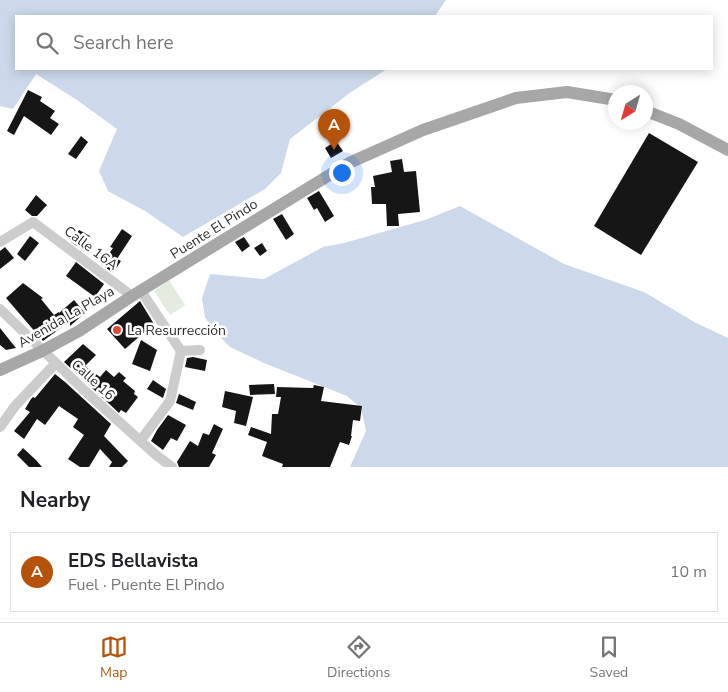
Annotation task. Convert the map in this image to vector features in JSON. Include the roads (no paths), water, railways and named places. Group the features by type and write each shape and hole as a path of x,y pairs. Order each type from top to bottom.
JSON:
{"main road":[{"name":"Puente El Pindo","path":"139,292 349,163 410,136 450,120 516,98 567,92 608,99"},
{"path":"653,114 679,124 728,150"},
{"name":"Avenida La Playa","path":"0,370 42,351 79,331 139,292"}],"street":[{"name":"Calle 16A","path":"0,242 33,222 139,292 181,351"},
{"name":"Calle 16","path":"0,309 55,364 156,455 172,467"},
{"path":"141,440 170,401 181,351 200,350"},
{"path":"0,427 15,406 55,364"}],"water":[{"path":"0,0 446,0 436,15 15,15 15,70 385,70 351,92 290,139 281,173 265,189 183,237 145,211 108,191 99,171 117,129 77,100 36,74 13,109 0,106"},
{"path":"460,206 564,264 644,292 696,323 728,338 728,467 350,467 366,431 361,408 347,396 264,363 230,347 214,331 205,317 202,298 210,274 264,279 323,247 344,243 425,220"}],"place":[{"name":"EDS Bellavista","path":"334,150"},
{"name":"La Resurrección","path":"117,330"}]}
